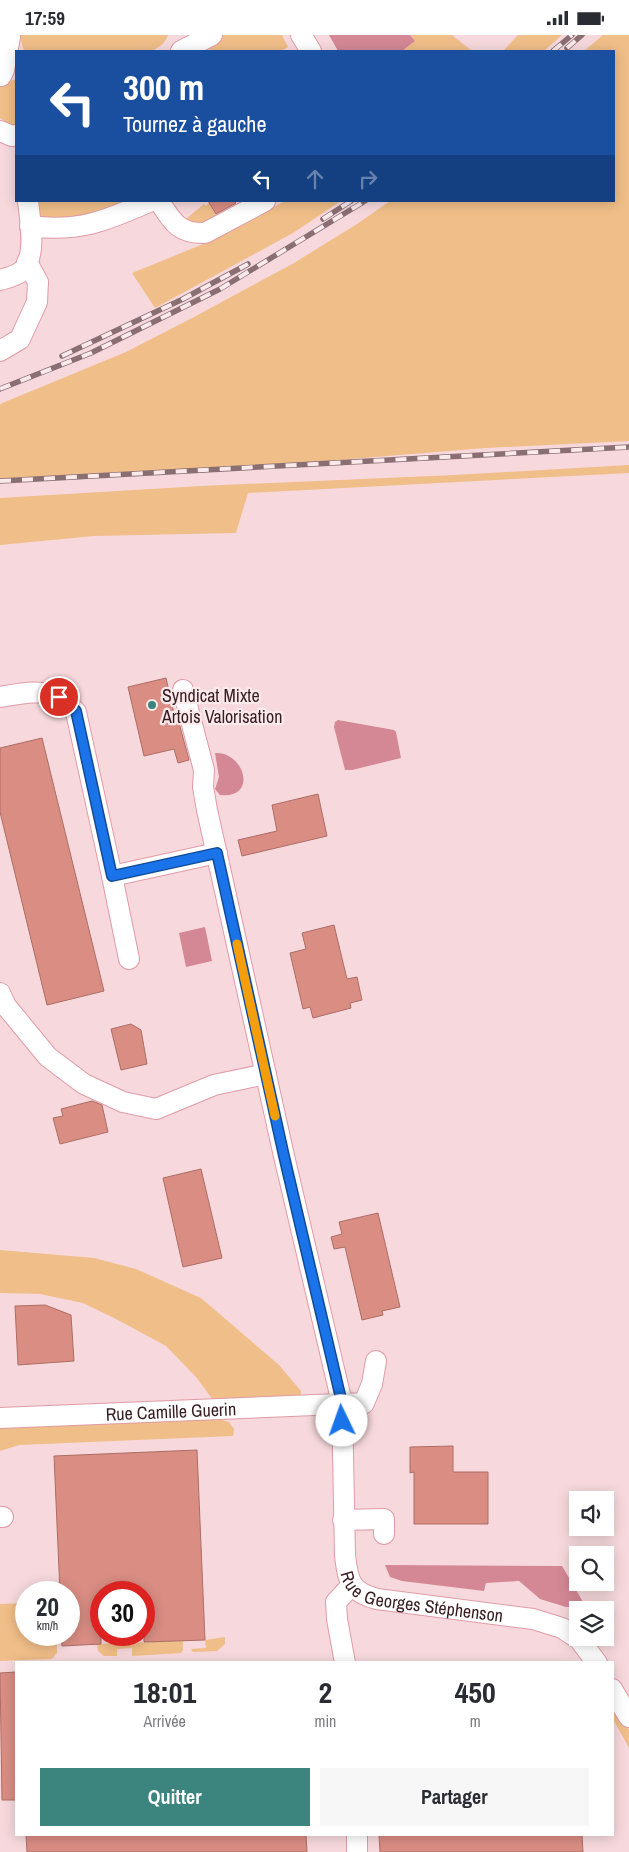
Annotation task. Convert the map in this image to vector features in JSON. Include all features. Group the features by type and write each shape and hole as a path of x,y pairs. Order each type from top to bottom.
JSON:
{"street":[{"path":"183,50 212,35"},
{"path":"301,35 310,50"},
{"path":"6,75 4,70 12,41"},
{"path":"0,131 12,136 15,135"},
{"path":"0,280 24,270 32,247 28,202"},
{"path":"30,226 52,229 97,223 149,202"},
{"path":"160,202 175,226 194,233 205,233 263,202"},
{"path":"0,351 20,339 37,302 38,282 27,261"},
{"name":"Rue Georges Stéphenson","path":"183,690 204,770 203,787 207,810 342,1403 343,1520 346,1569 352,1586 363,1596 377,1599 533,1619 562,1628 579,1639 596,1661"},
{"path":"0,697 28,693 45,694 59,697 76,711 129,959"},
{"path":"112,876 217,853"},
{"path":"0,993 6,1006 48,1057 84,1084 123,1102 156,1109 214,1085 266,1075"},
{"name":"Rue Camille Guerin","path":"0,1418 364,1403 372,1384 376,1361"},
{"path":"343,1520 384,1519 384,1533"},
{"path":"345,1661 336,1602 352,1586"},
{"path":"614,1692 629,1717"},
{"path":"357,1836 358,1852"}],"shaded area":[{"path":"19,35 168,35 163,43 154,50 24,50"},
{"path":"219,35 282,35 288,47 283,50 209,50 205,43"},
{"path":"329,35 410,35 415,41 403,50 337,50"},
{"path":"410,35 452,35 471,50 403,50 415,41"},
{"path":"518,35 562,35 545,50 504,50"},
{"path":"603,35 629,35 629,441 486,448 290,464 0,479 0,404 126,352 194,317 294,263 389,202 615,202 615,50 585,50"},
{"path":"15,79 15,126 10,125 0,118 0,87"},
{"path":"35,202 121,202 90,217 40,221"},
{"path":"283,202 340,202 293,233 155,308 132,273 218,238"},
{"path":"209,203 219,220 196,226 186,219 204,204 206,206"},
{"path":"629,465 629,473 248,493 236,533 94,536 0,545 0,498"},
{"path":"338,720 394,730 401,758 345,770 334,727 335,722"},
{"path":"215,753 225,754 240,766 243,783 240,790 232,794 220,795 215,789 219,777"},
{"path":"205,927 212,961 186,967 179,933"},
{"path":"0,1250 94,1258 136,1269 201,1298 279,1365 301,1391 301,1405 219,1408 196,1377 166,1346 118,1320 83,1303 40,1294 0,1293"},
{"path":"211,1417 229,1422 234,1429 233,1436 19,1445 0,1451 0,1426"},
{"path":"385,1565 562,1566 569,1578 569,1591 577,1591 582,1601 569,1601 569,1607 566,1607 540,1599 519,1581 486,1583 484,1591 402,1581 390,1577"},
{"path":"15,1603 15,1646 57,1646 57,1653 52,1659 0,1661 0,1604"},
{"path":"225,1637 225,1644 217,1651 193,1652 191,1649 206,1648 205,1640"},
{"path":"183,1641 183,1650 181,1653 132,1656 132,1648 117,1649 117,1656 104,1656 98,1651 97,1646 155,1646 155,1642"},
{"path":"614,1705 629,1730 629,1748 614,1721"}],"building":[{"path":"209,202 236,203 216,214"},
{"name":"Syndicat Mixte Artois Valorisation","path":"166,678 176,723 179,723 189,760 178,763 174,749 144,756 128,687"},
{"path":"42,738 104,991 47,1005 0,812 0,748"},
{"path":"318,794 327,836 242,856 238,840 277,831 272,805"},
{"path":"334,925 347,979 357,977 362,1000 350,1003 351,1008 313,1018 310,1007 303,1009 290,953 306,949 302,933"},
{"path":"131,1024 141,1030 147,1064 121,1070 111,1029"},
{"path":"92,1101 102,1105 108,1132 60,1144 53,1118 63,1116 61,1109"},
{"path":"201,1169 222,1258 183,1267 163,1178"},
{"path":"378,1213 400,1307 382,1311 383,1315 362,1320 345,1247 334,1249 331,1237 342,1234 339,1222"},
{"path":"45,1305 71,1315 74,1361 18,1365 15,1306"},
{"path":"453,1446 453,1472 488,1472 488,1524 414,1524 414,1472 410,1473 410,1447"},
{"path":"197,1450 205,1640 155,1642 155,1581 90,1581 90,1645 80,1645 80,1581 59,1581 54,1456"},
{"path":"15,1672 15,1800 2,1800 0,1673"},
{"path":"26,1836 306,1836 307,1852 27,1852"},
{"path":"379,1836 582,1836 583,1852 380,1852"}],"railway":[{"path":"554,50 572,35"},
{"path":"567,48 582,35"},
{"path":"323,219 349,202"},
{"path":"0,389 91,353 220,289 363,202"},
{"path":"62,356 183,299 248,264"},
{"path":"0,481 629,447"}],"slow traffic":[{"path":"237,944 275,1116"}],"place":[{"name":"Syndicat Mixte Artois Valorisation","path":"152,705"}],"route":[{"path":"59,697 76,711 112,876 217,853 284,1156 342,1403 342,1421"}]}
